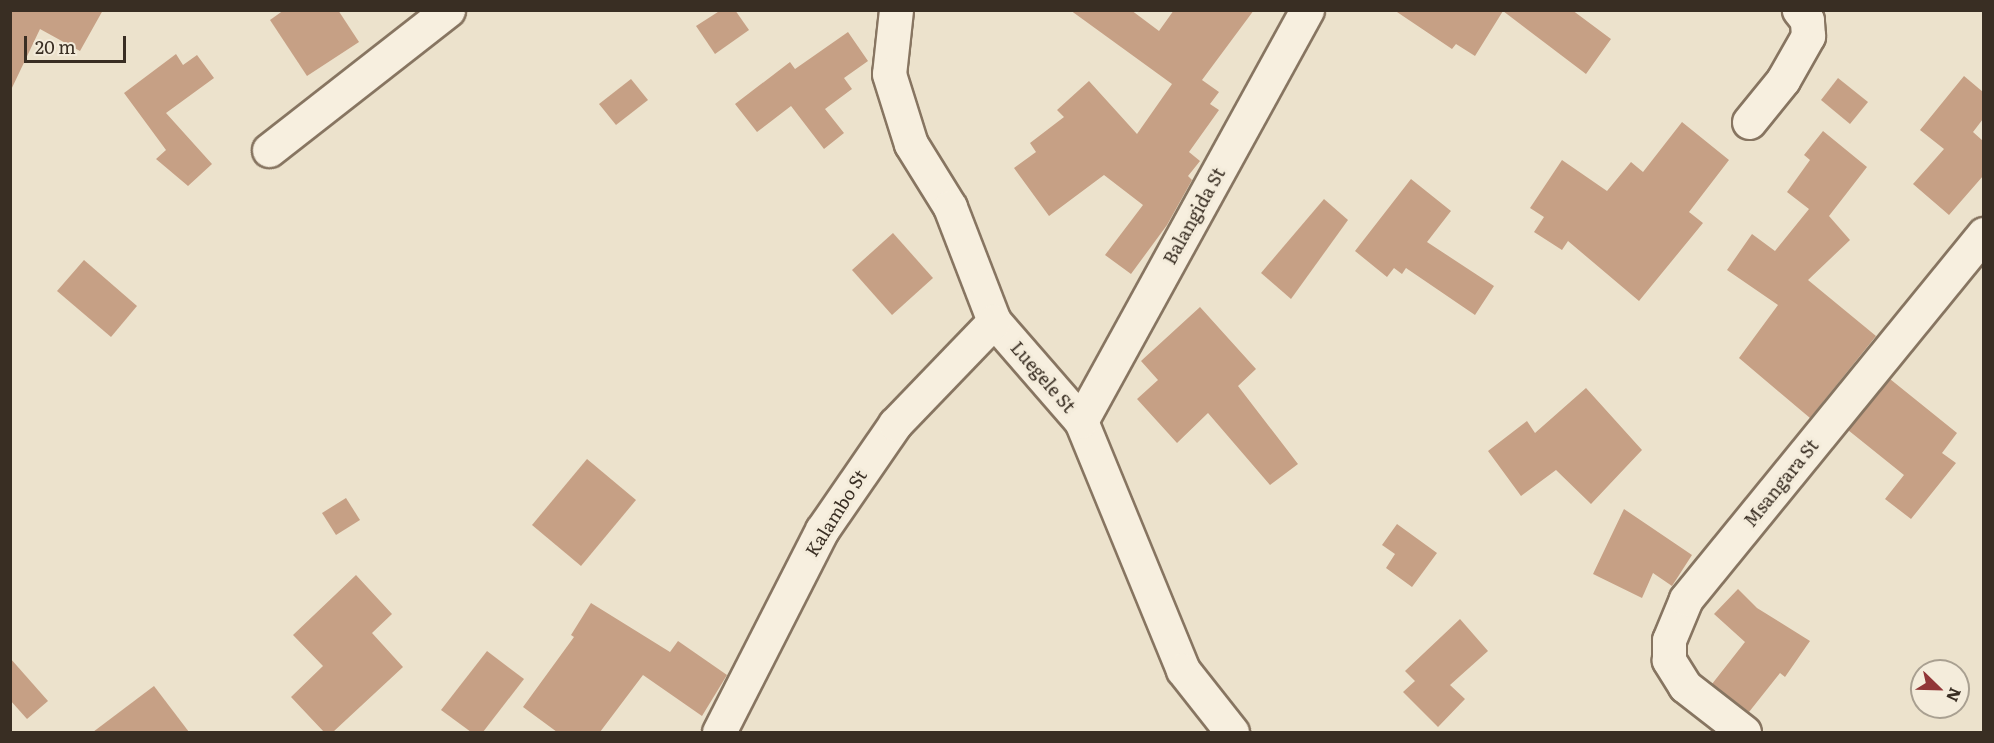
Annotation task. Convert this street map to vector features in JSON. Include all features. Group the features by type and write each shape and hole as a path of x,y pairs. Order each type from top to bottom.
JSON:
{"street":[{"path":"269,150 448,10"},
{"name":"Luegele St","path":"896,10 889,74 911,144 950,207 994,321 1081,421 1183,670 1232,732"},
{"name":"Balangida St","path":"1081,421 1307,10"},
{"path":"1749,122 1783,80 1808,36 1807,20 1799,10"},
{"name":"Msangara St","path":"1744,732 1685,686 1669,660 1669,640 1686,599 1983,234"},
{"name":"Kalambo St","path":"718,732 822,530 895,424 994,321"}],"building":[{"path":"10,10 103,10 80,51 40,29 10,92"},
{"path":"284,10 338,10 359,42 307,76 270,20"},
{"path":"721,10 735,10 749,30 715,54 696,26"},
{"path":"1070,10 1131,10 1159,31 1174,10 1254,10 1202,80 1219,92 1210,104 1219,110 1189,152 1200,161 1188,176 1192,180 1167,225 1131,274 1105,255 1143,205 1104,175 1049,216 1014,168 1036,152 1030,143 1064,117 1057,110 1089,81 1137,134 1172,84"},
{"path":"1394,10 1572,10 1611,39 1586,74 1503,11 1475,56 1456,44 1452,49"},
{"path":"848,32 868,61 844,78 852,89 825,109 844,133 824,149 791,106 757,132 735,104 790,62 795,69"},
{"path":"176,54 183,65 197,55 214,78 166,113 212,164 188,186 156,159 166,150 124,93"},
{"path":"1964,76 1983,92 1983,119 1973,132 1983,141 1983,176 1949,215 1913,184 1944,149 1920,130"},
{"path":"1838,78 1868,102 1850,124 1821,100"},
{"path":"631,79 648,100 616,125 599,104"},
{"path":"1682,122 1729,160 1689,212 1703,223 1639,301 1568,241 1562,250 1534,232 1544,217 1530,208 1562,160 1607,191 1631,162 1643,172"},
{"path":"1823,131 1867,167 1829,216 1850,240 1808,280 1876,336 1810,418 1739,358 1778,305 1727,270 1752,234 1775,251 1809,209 1787,192 1810,160 1804,155"},
{"path":"1411,179 1451,211 1427,242 1494,286 1475,315 1406,268 1402,274 1394,268 1387,277 1355,251"},
{"path":"1324,199 1348,220 1291,299 1261,273"},
{"path":"893,233 933,278 892,315 852,270"},
{"path":"84,260 137,306 111,337 57,291"},
{"path":"1200,307 1256,369 1238,386 1298,464 1270,485 1208,413 1177,443 1137,399 1158,380 1141,361"},
{"path":"1890,379 1957,433 1942,453 1956,463 1911,519 1885,499 1904,475 1848,430"},
{"path":"1586,388 1642,450 1591,504 1556,470 1521,496 1488,451 1527,421 1535,433"},
{"path":"587,459 636,500 581,566 532,525"},
{"path":"346,498 360,520 336,535 322,513"},
{"path":"1624,509 1692,555 1672,586 1653,573 1642,598 1593,574"},
{"path":"1397,524 1437,553 1412,587 1386,568 1395,554 1382,545"},
{"path":"356,575 392,614 372,633 403,667 333,732 324,732 291,697 323,666 293,635"},
{"path":"1738,589 1757,608 1810,641 1785,677 1780,673 1749,712 1712,684 1745,642 1714,614"},
{"path":"591,603 670,652 678,641 727,675 702,716 643,675 600,732 557,732 523,707 574,637 571,635"},
{"path":"1460,619 1488,651 1450,685 1465,699 1438,727 1403,692 1415,681 1405,671"},
{"path":"487,651 524,679 483,732 471,732 441,710"},
{"path":"10,658 48,701 27,719 10,700"},
{"path":"154,686 189,732 93,732"}]}
